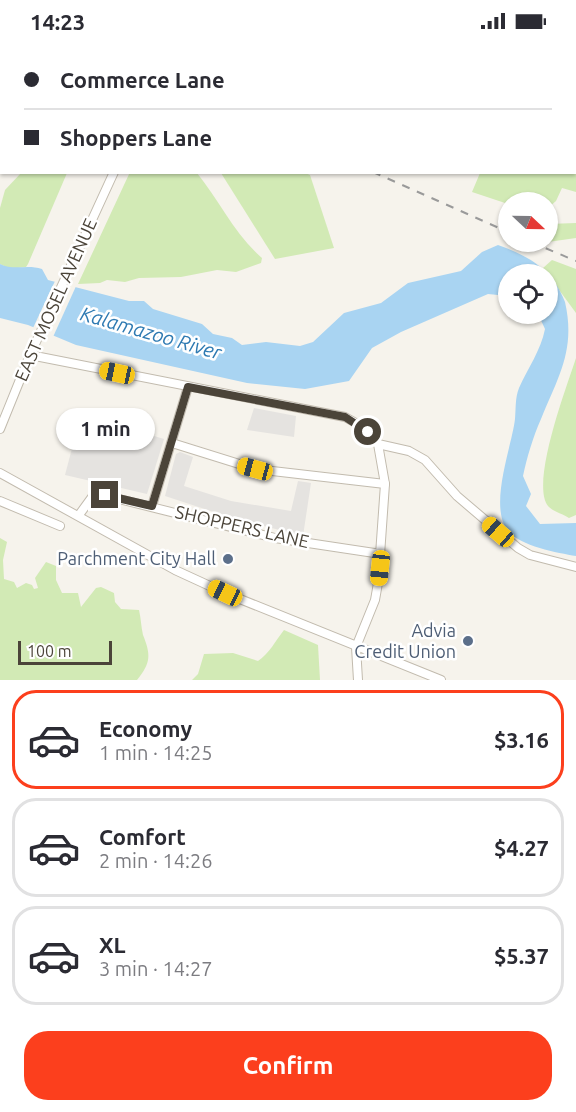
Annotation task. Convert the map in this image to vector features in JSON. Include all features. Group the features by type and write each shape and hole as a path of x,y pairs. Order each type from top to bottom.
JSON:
{"street":[{"name":"EAST MOSEL AVENUE","path":"0,429 30,355 113,174"},
{"path":"30,355 345,417 363,427 378,444 385,484 381,554 375,600 356,647 358,680"},
{"path":"152,506 188,387"},
{"path":"172,443 255,469 385,484"},
{"path":"378,444 409,452 425,460 457,496 518,548 530,555 576,567"},
{"path":"0,473 175,570 356,647 441,680"},
{"name":"SHOPPERS LANE","path":"79,515 94,493 275,538 381,554"},
{"path":"0,501 60,525"}],"green space":[{"path":"20,174 67,174 26,267 10,269 0,264 0,208 5,190"},
{"path":"129,174 198,174 235,228 262,258 261,263 236,272 217,270 181,277 139,278 125,282 107,280 100,283 78,284"},
{"path":"222,174 310,175 334,248 275,259"},
{"path":"480,174 576,174 576,192 562,188 558,197 558,192 498,192 498,201 472,192"},
{"path":"576,223 576,238 558,240 558,224"},
{"path":"552,260 576,269 576,313 558,288 558,264 548,264"},
{"path":"576,358 576,515 569,518 548,506 544,494 544,477 558,411"},
{"path":"0,538 7,542 3,560 4,579 14,582 17,588 26,583 32,585 34,589 38,588 35,578 46,562 56,566 56,580 62,593 78,593 81,607 96,588 101,587 114,593 115,602 121,609 139,610 148,659 145,669 137,680 0,680"},
{"path":"284,630 318,645 320,680 192,680 198,674 204,654 233,653 258,661 269,651"}],"shaded area":[{"path":"254,408 296,416 294,437 247,430"},
{"path":"81,414 164,439 147,494 65,475"},
{"path":"180,452 193,457 184,486 231,501 291,511 298,481 311,483 303,536 229,517 165,496 176,454"}],"water":[{"name":"Kalamazoo River","path":"498,245 498,252 515,252 536,264 498,264 498,295 488,294 401,332 372,348 349,381 305,389 247,383 76,345 28,325 0,318 0,264 42,269 48,280 129,301 144,301 153,309 202,324 213,334 232,338 242,345 266,342 300,346 313,342 344,313 381,303 408,283 461,271 482,252"},
{"path":"558,288 565,302 568,319 567,349 564,363 528,454 523,476 531,494 526,506 540,524 576,523 576,556 521,541 508,531 502,520 500,507 503,476 515,419 516,399 545,329 543,324 558,324"}],"pier":[{"path":"56,279 77,284 53,337 33,328"}],"railway":[{"path":"378,174 498,228"},
{"path":"555,252 576,261"}],"place":[{"name":"Parchment City Hall","path":"228,559"},
{"name":"Advia Credit Union","path":"468,641"}],"route":[{"path":"105,495 152,506 188,387 345,417 368,432"}]}
